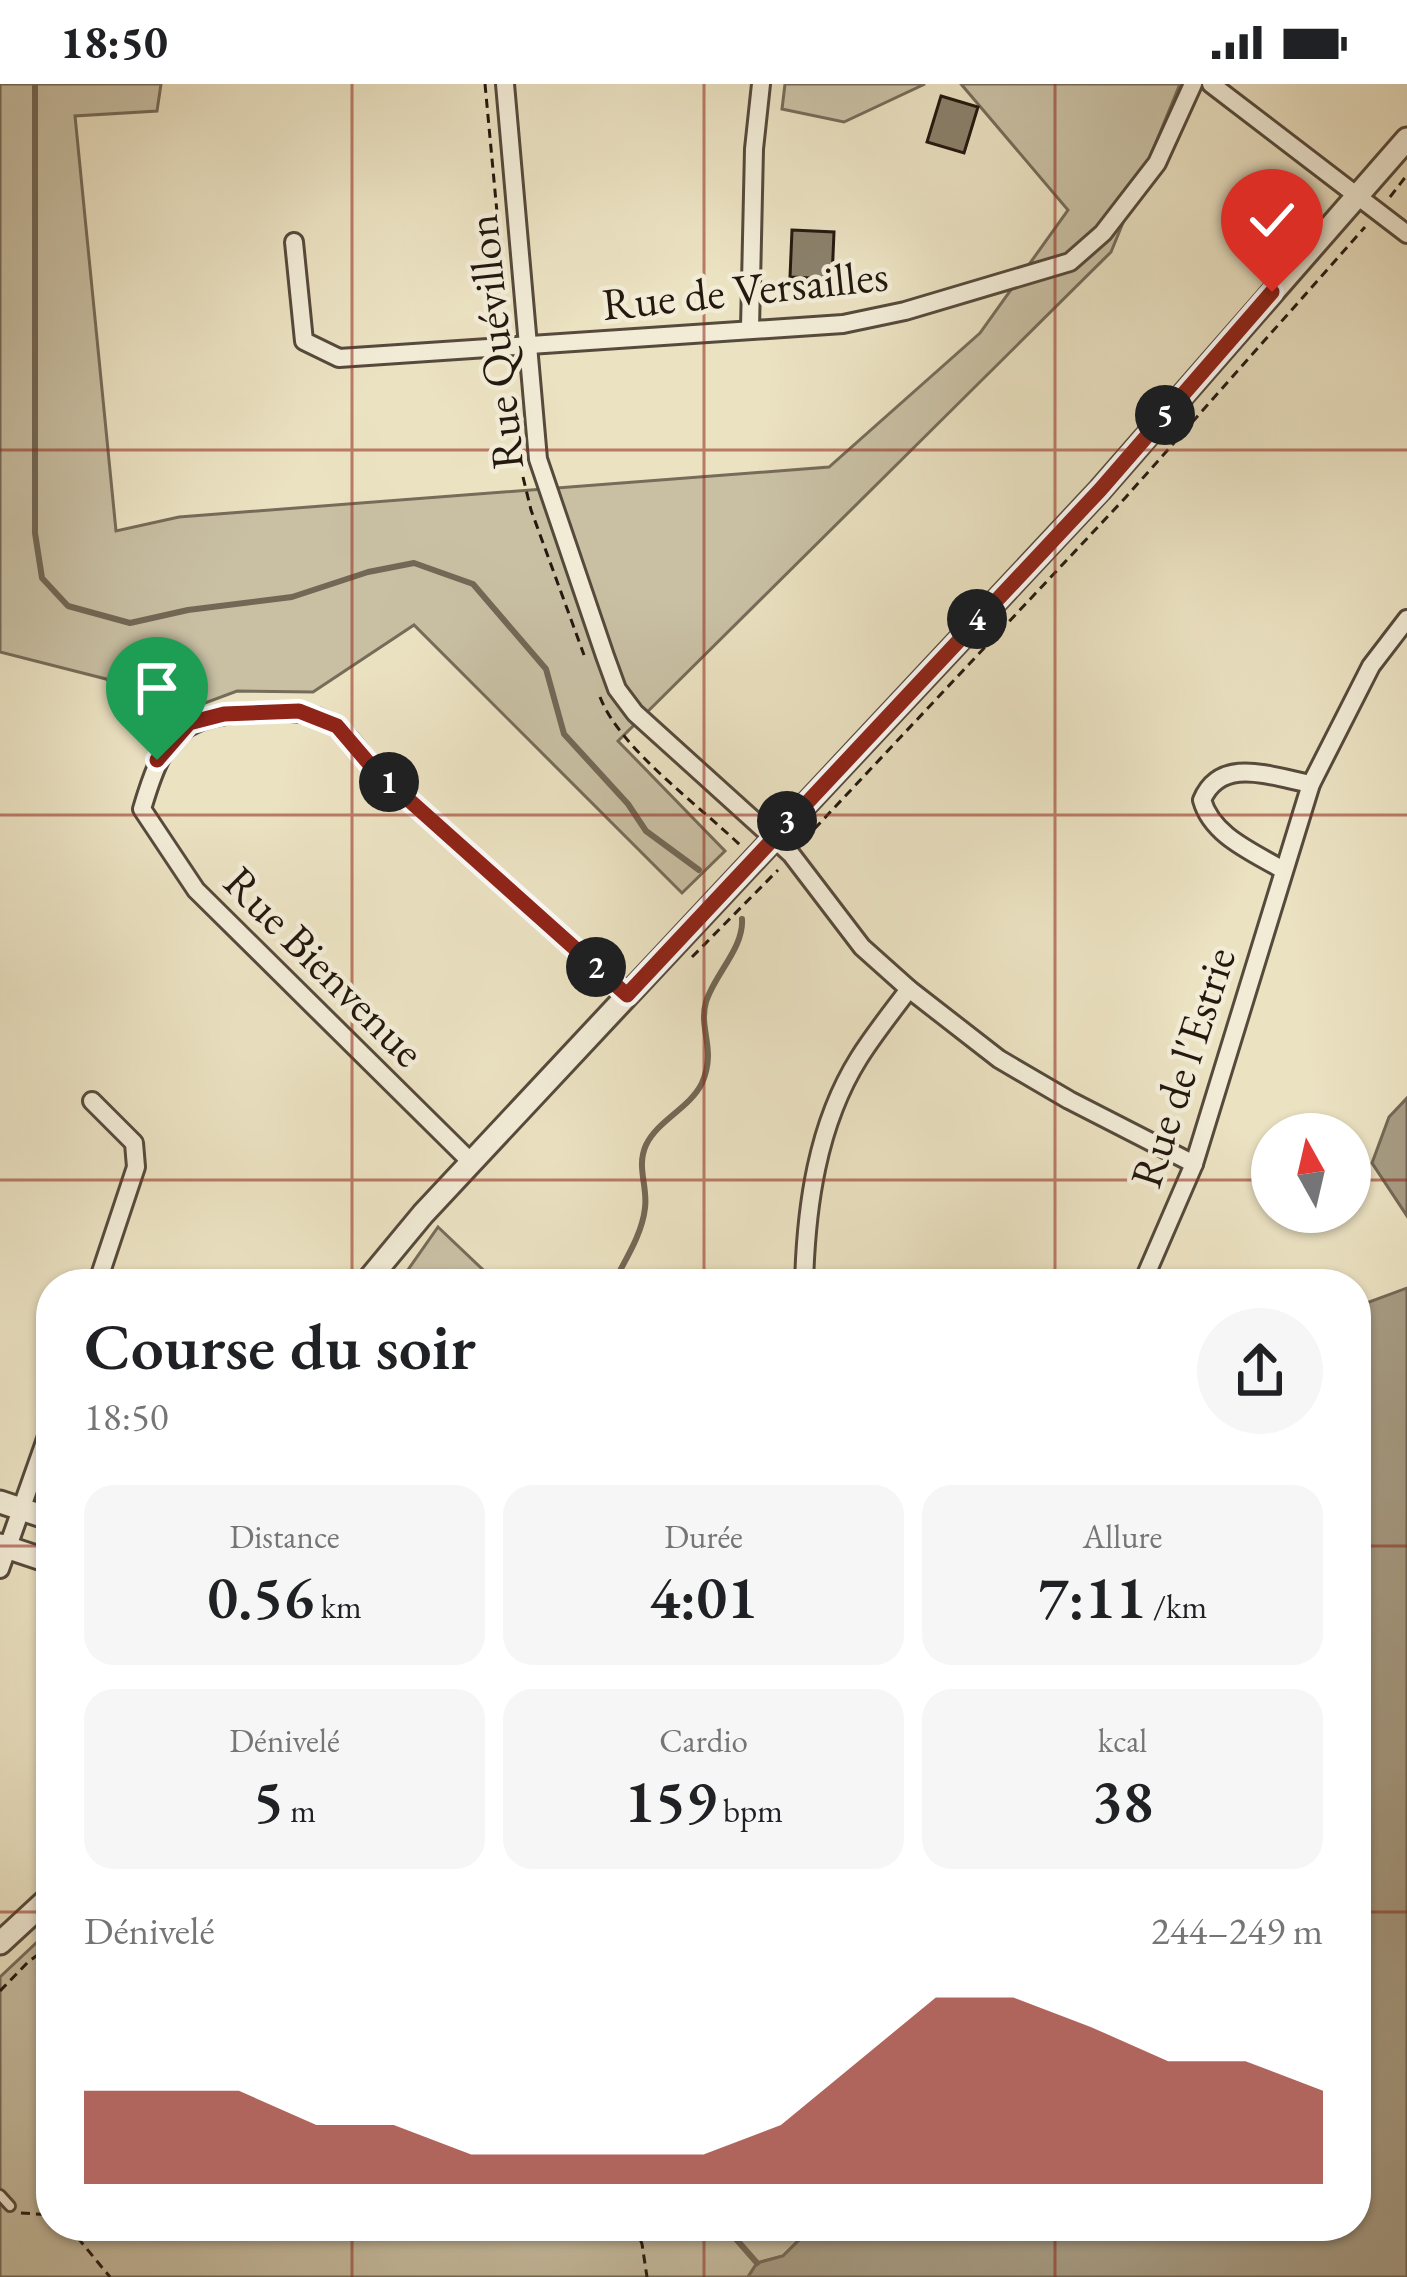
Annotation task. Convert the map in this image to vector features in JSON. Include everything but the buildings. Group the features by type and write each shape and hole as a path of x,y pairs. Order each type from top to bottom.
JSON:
{"street":[{"name":"Rue Quévillon","path":"505,84 538,459 617,689 635,713 791,854 862,947 909,989 999,1059 1193,1164"},
{"path":"750,328 754,149 761,84"},
{"name":"Rue de Versailles","path":"294,242 304,341 339,358 843,324 905,311 1070,262 1103,233 1157,163 1193,84"},
{"path":"1210,84 1407,234"},
{"path":"378,1269 772,837 1100,490 1407,139"},
{"name":"Rue de l'Estrie","path":"1148,1269 1193,1164 1311,784 1371,666 1407,619"},
{"name":"Rue Bienvenue","path":"472,1162 196,890 142,809 157,760 189,723 224,714 299,711 337,726 372,767 627,995"},
{"path":"1283,870 1220,830 1206,814 1202,800 1212,782 1229,772 1311,784"},
{"path":"805,1269 808,1210 819,1153 858,1059 909,989"},
{"path":"92,1101 134,1143 136,1167 103,1269"},
{"path":"36,1471 3,1554 36,1560"},
{"path":"0,1502 36,1514"},
{"path":"0,1943 36,1910"}],"lane":[{"path":"0,2195 10,2206"}],"path":[{"path":"0,1990 36,1958"},
{"path":"10,2206 22,2214 36,2214"},
{"path":"80,2241 110,2277"},
{"path":"641,2241 647,2277"}],"shaded area":[{"path":"0,84 161,84 157,111 75,116 116,531 179,517 829,467 980,333 1068,210 961,84 1180,84 1111,252 618,741 725,851 682,893 414,625 313,692 237,691 162,719 106,679 0,652"},
{"path":"785,84 925,84 844,122 782,109"},
{"path":"1407,1098 1407,1216 1372,1163 1389,1117"},
{"path":"438,1227 482,1269 409,1269"},
{"path":"1407,1288 1407,2277 748,2277 757,2263 783,2256 798,2241 1371,2241 1371,1301"},
{"path":"36,1943 36,2241 798,2241 783,2256 757,2263 748,2277 0,2277 0,1977"}],"waterway":[{"path":"35,84 35,533 42,578 68,606 130,623 188,610 292,597 368,572 414,563 473,584 546,669 564,734 628,804 646,831 699,870"},
{"path":"621,1269 643,1218 646,1145 702,1083 708,1060 706,1002 734,951 742,919"},
{"path":"738,2241 757,2263"}],"route":[{"path":"157,760 189,723 224,714 299,711 337,726 372,767 627,995 1100,490 1272,292"}]}
